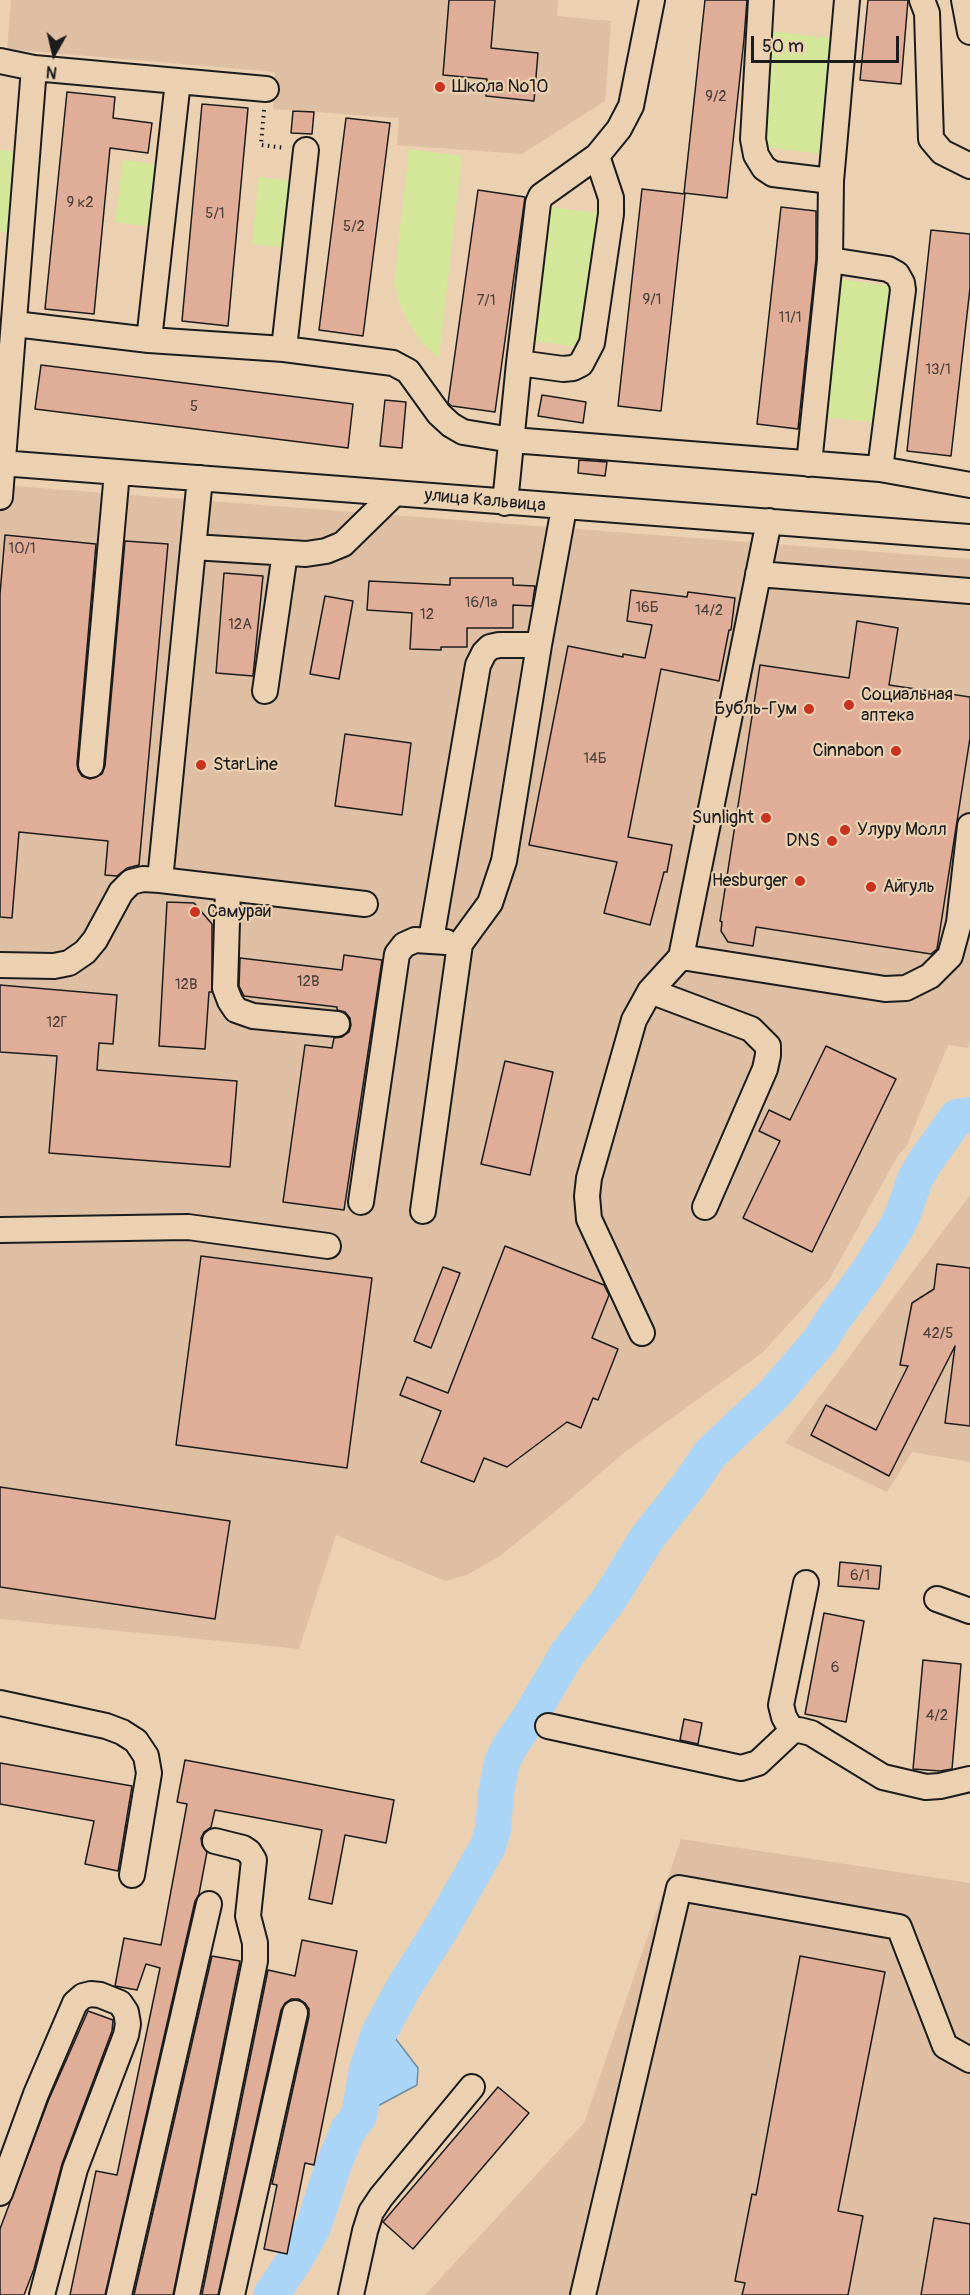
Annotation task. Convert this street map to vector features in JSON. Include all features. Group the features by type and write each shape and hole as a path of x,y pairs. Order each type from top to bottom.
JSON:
{"street":[{"path":"505,503 538,203 541,196 597,156 620,129 631,106 652,0"},
{"path":"762,0 753,139 756,155 764,168 773,174 831,181"},
{"path":"809,464 830,260 831,181 847,0"},
{"path":"922,0 927,13 931,139 942,153 970,166"},
{"path":"964,0 970,32"},
{"path":"0,61 34,68 266,88"},
{"path":"0,498 34,68"},
{"path":"149,340 178,81"},
{"path":"284,349 306,150"},
{"path":"519,363 563,369 573,368 581,364 592,343 611,214 611,198 597,156"},
{"path":"830,260 888,269 897,274 902,283 903,290 880,469"},
{"path":"15,324 149,340 284,349 393,363 408,371 439,414 463,432 512,440 880,469 970,485"},
{"name":"улица Кальвица","path":"1,464 970,537"},
{"path":"90,765 117,472"},
{"path":"159,880 200,478"},
{"path":"193,547 306,554 326,551 343,544 394,494"},
{"path":"423,1210 460,944 490,903 504,861 564,508"},
{"path":"642,1333 589,1220 587,1196 589,1178 634,1020 650,991 681,957 769,521"},
{"path":"265,691 285,553"},
{"path":"758,573 970,591"},
{"path":"431,940 478,665 490,647 539,645"},
{"path":"681,957 885,989 906,988 930,976 950,956 959,923 970,826"},
{"path":"0,965 54,966 69,963 85,952 94,940 121,892 131,882 142,879 365,904"},
{"path":"228,888 225,988 236,1010 254,1016 337,1024"},
{"path":"361,1202 397,954 404,945 415,940 460,944"},
{"path":"650,991 751,1029 768,1046 765,1069 705,1207"},
{"path":"0,1230 188,1227 328,1246"},
{"path":"792,1731 784,1717 781,1705 806,1583"},
{"path":"937,1599 970,1611"},
{"path":"0,1703 106,1726 136,1741 146,1756 149,1773 132,1875"},
{"path":"548,1726 741,1768 758,1763 792,1731 799,1730 811,1733 883,1777 926,1787 970,1779"},
{"path":"187,2295 255,1961 255,1943 248,1917 254,1860 249,1851 243,1848 214,1841"},
{"path":"583,2295 679,1888 899,1927 945,2046 970,2060"},
{"path":"119,2295 209,1904"},
{"path":"0,2193 36,2094 75,2003 82,1996 91,1994 120,2003 126,2012 128,2024 126,2035 68,2190 42,2295"},
{"path":"232,2295 295,2013"},
{"path":"351,2295 371,2212 472,2087"}],"path":[{"path":"266,88 261,145 306,150"}],"shaded area":[{"name":"Школа №10","path":"11,0 558,0 557,16 611,21 605,101 522,154 397,145 399,118 273,109 275,72 7,49"},
{"path":"0,485 970,559 970,1040 968,1048 948,1045 907,1145 897,1157 829,1280 762,1353 625,1452 500,1556 467,1575 445,1581 336,1535 299,1649 0,1619"},
{"path":"970,1195 970,1462 912,1452 887,1492 785,1443"},
{"path":"681,1839 970,1883 970,2295 425,2295 584,2123"}],"green space":[{"path":"771,31 837,39 823,154 757,146"},
{"path":"409,149 462,156 439,358 421,342 402,311 394,283"},
{"path":"0,150 21,153 11,233 0,232"},
{"path":"123,160 158,164 151,227 115,222"},
{"path":"259,177 296,181 288,248 252,244"},
{"path":"543,206 598,213 580,347 525,340"},
{"path":"838,279 893,286 876,423 822,417"}],"water":[{"path":"379,2017 418,2068 417,2085 359,2116 354,2064"}],"building":[{"path":"449,0 495,0 491,48 538,53 534,101 486,96 487,79 443,75"},
{"path":"705,0 747,0 727,198 684,193"},
{"path":"868,0 908,0 901,84 860,80"},
{"path":"67,92 115,97 113,118 152,123 148,153 110,148 94,314 45,309"},
{"path":"202,104 248,108 228,326 182,321"},
{"path":"293,111 314,112 312,134 291,133"},
{"path":"346,118 390,123 363,336 319,330"},
{"path":"642,189 685,194 661,411 618,406"},
{"path":"478,190 525,197 495,412 452,406 448,403"},
{"path":"781,207 816,211 816,259 798,429 757,424"},
{"path":"931,230 970,234 970,288 951,456 907,451"},
{"path":"41,365 353,404 348,448 35,409"},
{"path":"542,395 586,402 583,423 538,416"},
{"path":"385,400 406,402 402,448 380,446"},
{"path":"579,460 607,462 605,476 578,473"},
{"path":"5,535 96,544 77,764 82,776 90,779 102,774 105,766 125,541 168,544 139,865 127,868 117,876 105,875 108,841 19,832 12,918 0,917 0,594"},
{"path":"224,573 263,576 253,676 216,673"},
{"path":"450,578 513,578 513,585 535,586 532,606 513,605 513,628 467,628 467,647 441,647 441,650 410,649 412,613 367,610 369,581 450,585"},
{"path":"631,590 687,597 688,592 735,598 731,630 729,630 719,681 661,669 628,837 672,845 667,872 664,872 650,925 604,913 617,862 529,845 568,646 623,657 623,654 645,658 652,625 627,621"},
{"path":"325,596 353,601 339,679 310,674"},
{"name":"Улуру Молл","path":"857,621 898,628 889,685 970,697 970,738 937,949 931,954 756,927 753,946 728,942 721,931 722,922 720,921 760,665 849,678"},
{"path":"345,734 411,743 402,815 335,806"},
{"path":"167,902 194,903 212,924 212,992 209,992 205,1049 159,1046"},
{"path":"344,955 382,960 344,1210 283,1202 305,1045 332,1048 334,1038 342,1037 349,1032 350,1018 345,1012 337,1010 337,1007 244,996 239,986 240,958 342,970"},
{"path":"0,985 117,995 113,1044 99,1043 97,1070 237,1081 230,1167 49,1153 57,1056 0,1052"},
{"path":"826,1046 896,1079 812,1252 743,1218 780,1141 759,1131 769,1110 790,1120"},
{"path":"505,1061 553,1072 530,1175 481,1164"},
{"path":"505,1246 604,1285 609,1295 592,1338 618,1349 598,1400 593,1398 581,1428 567,1422 507,1467 484,1458 474,1482 421,1462 441,1411 400,1395 407,1377 448,1393"},
{"path":"201,1256 372,1278 347,1468 176,1445"},
{"path":"937,1264 970,1268 970,1426 945,1423 955,1346 889,1476 811,1435 826,1405 876,1430 908,1366 900,1365 912,1303 934,1289"},
{"path":"443,1267 460,1273 431,1348 414,1341"},
{"path":"0,1487 230,1521 215,1619 0,1587"},
{"path":"840,1562 881,1566 879,1589 838,1586"},
{"path":"824,1613 864,1621 846,1722 805,1714"},
{"path":"923,1660 961,1664 952,1769 940,1771 913,1769"},
{"path":"684,1719 702,1723 698,1744 680,1740"},
{"path":"185,1760 394,1800 386,1843 345,1835 332,1904 309,1899 322,1830 215,1810 211,1827 204,1832 201,1838 202,1845 207,1852 199,1894 195,1901 105,2295 70,2295 96,2171 117,2175 160,1968 146,1964 137,1990 115,1986 124,1938 161,1945 187,1804 177,1802"},
{"path":"0,1763 132,1786 118,1871 85,1864 94,1821 0,1804"},
{"path":"302,1940 357,1951 314,2165 305,2163 287,2254 264,2249 277,2185 272,2184 309,2016 309,2009 305,2003 299,1999 291,1999 281,2010 218,2295 202,2295 268,1970 295,1976"},
{"path":"212,1956 240,1961 173,2295 134,2295"},
{"path":"800,1956 885,1972 838,2211 863,2216 848,2295 742,2295 745,2283 735,2281 752,2194 756,2195"},
{"path":"88,2011 113,2020 112,2031 62,2164 34,2269 24,2295 0,2295 0,2229 49,2099"},
{"path":"498,2087 529,2113 413,2249 383,2222"},
{"path":"934,2218 970,2224 970,2295 921,2295"}],"waterway":[{"path":"271,2295 296,2258 313,2227 348,2130 359,2116 367,2069 379,2033 488,1846 493,1829 496,1793 502,1762 510,1746 567,1654 610,1598 647,1538 689,1485 710,1454 774,1394 821,1339 895,1230 915,1179 925,1162 957,1117 970,1115"}],"place":[{"name":"Школа №10","path":"440,87"},
{"name":"Социальная аптека","path":"849,705"},
{"name":"Бубль-Гум","path":"809,709"},
{"name":"Cinnabon","path":"896,751"},
{"name":"StarLine","path":"201,765"},
{"name":"Sunlight","path":"766,818"},
{"name":"Улуру Молл","path":"845,830"},
{"name":"DNS","path":"832,841"},
{"name":"Hesburger","path":"800,881"},
{"name":"Айгуль","path":"871,887"},
{"name":"Самурай","path":"195,912"}]}
